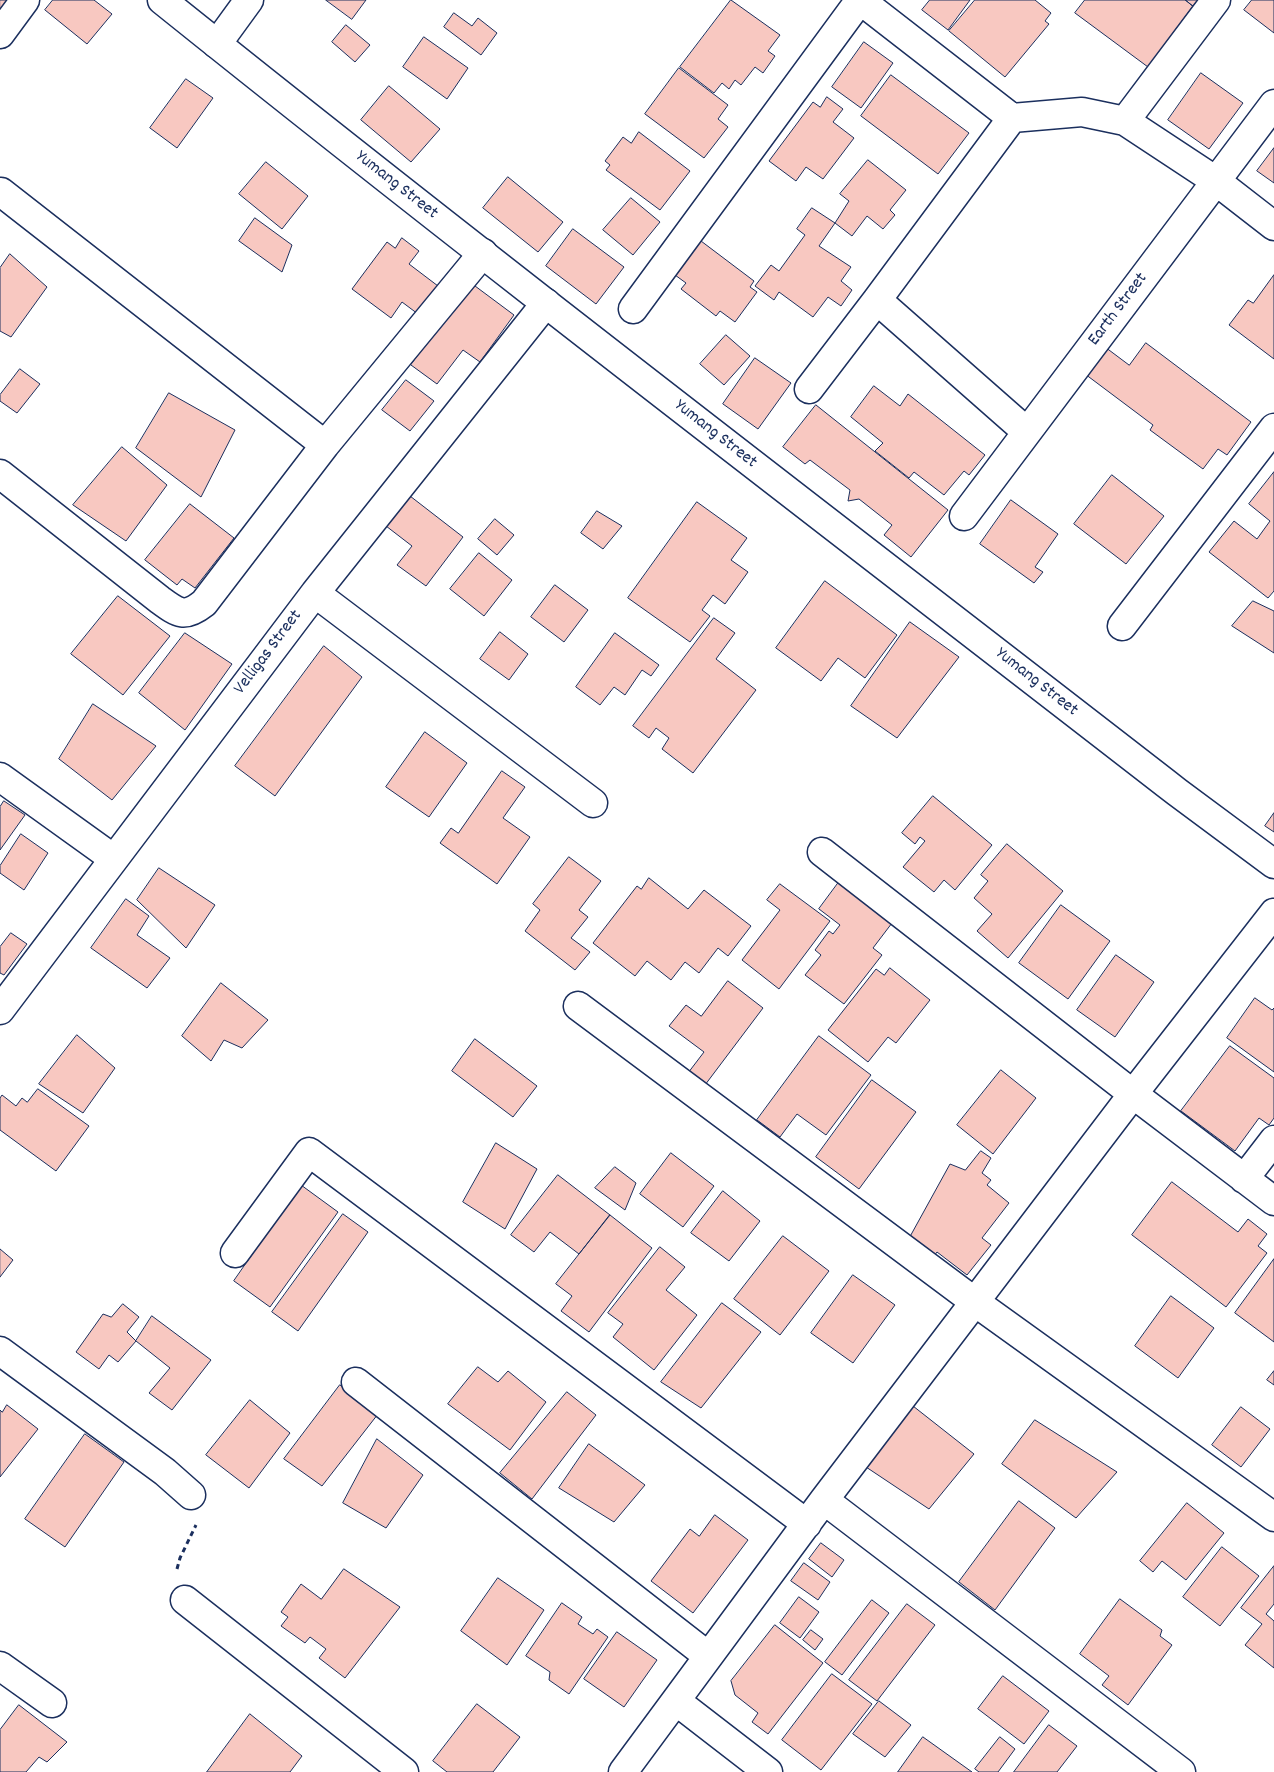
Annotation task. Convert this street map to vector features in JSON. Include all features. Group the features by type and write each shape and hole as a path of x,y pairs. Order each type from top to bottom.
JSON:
{"street":[{"path":"0,34 25,0"},
{"name":"Yumang Street","path":"162,0 318,126 1169,786 1274,864"},
{"path":"217,44 249,0"},
{"path":"632,309 860,0 1012,118 1082,112 1126,121 1216,181 1274,226"},
{"path":"1126,121 1216,0"},
{"name":"Earth Street","path":"964,516 1274,104"},
{"path":"809,389 1012,118"},
{"path":"1,192 325,445"},
{"path":"0,474 173,610 185,614 194,611 204,602 325,445 483,253"},
{"path":"877,300 1027,432"},
{"name":"Velligas Street","path":"0,1010 315,592 546,303"},
{"path":"1122,626 1274,428"},
{"path":"315,592 593,804"},
{"path":"0,777 114,859"},
{"path":"822,852 1274,1201"},
{"path":"623,1772 824,1500 1133,1094 1274,913"},
{"path":"578,1006 975,1302 1274,1517"},
{"path":"1244,1179 1274,1140"},
{"path":"235,1253 309,1152 806,1524"},
{"path":"0,1351 165,1472 192,1494"},
{"path":"356,1382 708,1656"},
{"path":"824,1500 1181,1772"},
{"path":"185,1600 404,1772"},
{"path":"0,1666 52,1703"},
{"path":"676,1700 768,1772"}],"path":[{"path":"185,1600 176,1587 175,1577 180,1558 199,1519 200,1508 192,1494"}],"building":[{"path":"0,0 10,2 0,17"},
{"path":"53,0 94,0 112,14 87,44 45,10"},
{"path":"326,0 366,0 352,19"},
{"path":"731,0 780,35 768,51 775,56 763,73 755,67 741,85 735,80 729,89 722,83 714,93 680,67"},
{"path":"930,0 970,0 948,30 922,10"},
{"path":"975,0 1035,0 1051,13 1045,21 1049,24 1005,77 949,31"},
{"path":"1085,0 1185,0 1193,6 1148,67 1075,13"},
{"path":"1186,0 1198,0 1193,6"},
{"path":"1252,0 1274,0 1274,33 1244,10"},
{"path":"454,13 472,26 478,18 497,33 481,55 444,27"},
{"path":"346,25 370,45 355,62 332,42"},
{"path":"424,37 468,68 447,99 403,67"},
{"path":"864,42 893,63 861,108 832,87"},
{"path":"679,68 728,105 718,119 728,127 704,158 645,114"},
{"path":"1201,73 1243,103 1209,149 1168,120"},
{"path":"891,75 969,133 938,174 861,116"},
{"path":"186,79 213,98 177,148 150,128"},
{"path":"389,86 440,129 411,162 361,120"},
{"path":"827,97 843,109 833,122 854,138 823,179 806,167 796,181 769,161 813,102 820,107"},
{"path":"639,132 690,171 660,210 606,170 610,165 605,161 623,137 631,143"},
{"path":"1274,148 1274,183 1257,171"},
{"path":"868,160 906,190 890,210 895,215 883,229 867,216 852,236 835,223 849,201 840,194"},
{"path":"266,162 308,196 282,229 239,194"},
{"path":"508,177 563,222 538,252 483,208"},
{"path":"631,198 660,222 633,255 603,230"},
{"path":"812,208 835,223 819,246 851,267 841,281 852,290 841,306 828,297 813,317 779,292 774,300 755,286 771,265 779,271 805,235 797,229"},
{"path":"255,218 292,245 282,272 239,241"},
{"path":"573,229 624,267 596,304 546,266"},
{"path":"402,238 419,251 409,264 438,286 418,314 402,302 391,318 352,289 387,242 395,248"},
{"path":"701,241 754,281 750,287 757,292 735,322 720,311 716,316 681,289 686,283 675,275"},
{"path":"10,254 47,287 11,337 0,331 0,268"},
{"path":"1274,275 1274,359 1229,325 1248,300 1253,303"},
{"path":"471,283 514,315 480,362 463,350 437,384 411,365"},
{"path":"726,335 750,356 724,385 700,364"},
{"path":"1146,343 1251,422 1227,455 1218,449 1203,469 1150,430 1153,425 1085,374 1105,347 1129,365"},
{"path":"755,358 791,383 758,429 723,404"},
{"path":"20,369 40,384 17,413 0,401 0,395"},
{"path":"406,380 434,401 410,431 382,410"},
{"path":"874,386 900,406 908,394 985,455 969,475 964,471 944,495 914,472 909,478 875,451 883,443 851,417"},
{"path":"169,393 235,430 201,497 136,448"},
{"path":"816,405 948,510 911,557 884,535 892,525 859,499 848,501 850,490 810,460 805,464 783,447"},
{"path":"122,447 167,485 126,541 73,505"},
{"path":"1274,472 1274,591 1268,598 1209,552 1234,521 1257,539 1270,521 1249,504"},
{"path":"1112,475 1164,516 1126,564 1074,524"},
{"path":"410,496 463,537 426,586 397,565 412,546 386,526"},
{"path":"1011,500 1058,534 1035,567 1043,572 1034,583 980,544"},
{"path":"697,502 747,538 731,560 748,572 725,604 713,595 702,610 710,616 690,642 628,598"},
{"path":"190,504 234,538 195,588 182,579 177,585 145,560"},
{"path":"597,511 622,526 603,549 581,533"},
{"path":"495,519 514,535 497,555 478,539"},
{"path":"479,553 512,580 484,616 450,589"},
{"path":"825,581 897,635 865,678 838,658 821,681 776,648"},
{"path":"555,585 588,610 564,642 531,617"},
{"path":"118,596 170,636 123,695 71,654"},
{"path":"1253,601 1274,611 1274,653 1232,626"},
{"path":"714,618 735,633 716,659 756,690 693,773 662,749 669,738 656,728 649,738 633,726"},
{"path":"910,622 959,657 897,738 851,706"},
{"path":"500,632 528,654 509,680 480,659"},
{"path":"185,633 232,664 185,730 139,693"},
{"path":"615,633 659,665 651,676 642,670 625,695 614,687 600,705 576,687"},
{"path":"324,646 362,677 275,796 235,766"},
{"path":"93,704 156,746 112,800 59,759"},
{"path":"425,732 467,763 429,817 386,787"},
{"path":"502,771 525,787 503,818 530,837 497,884 440,843 451,828 458,833"},
{"path":"933,796 992,845 955,890 944,880 934,892 903,867 925,841 920,837 915,844 902,833"},
{"path":"4,801 25,815 0,850 0,807"},
{"path":"1274,813 1274,832 1265,826"},
{"path":"21,834 48,853 24,890 0,873 0,866"},
{"path":"1007,844 1063,891 1008,958 977,931 992,914 974,898 988,881 981,875"},
{"path":"569,857 601,881 579,910 588,917 571,938 590,952 575,970 525,931 540,910 533,904"},
{"path":"159,868 215,905 186,948 137,900"},
{"path":"649,878 688,909 704,890 751,926 728,956 718,948 699,973 685,962 671,980 647,961 635,976 593,943 637,886 641,889"},
{"path":"839,882 892,923 873,948 882,955 844,1004 805,975 821,955 815,950 829,931 833,934 840,925 819,909"},
{"path":"780,884 830,921 779,989 742,960 780,910 767,900"},
{"path":"126,899 149,916 137,935 170,958 147,988 91,948"},
{"path":"1061,905 1110,941 1068,999 1019,963"},
{"path":"11,933 27,944 4,975 0,973 0,947"},
{"path":"1116,955 1154,982 1115,1037 1077,1010"},
{"path":"890,968 930,1000 896,1043 888,1037 868,1062 828,1030 876,969 884,975"},
{"path":"728,981 763,1008 705,1085 688,1073 704,1052 669,1026 686,1005 701,1016"},
{"path":"221,983 268,1020 242,1048 224,1040 211,1061 182,1036"},
{"path":"1255,998 1272,1010 1274,1008 1274,1072 1227,1038"},
{"path":"77,1035 115,1068 83,1113 39,1084"},
{"path":"819,1036 871,1075 826,1135 797,1114 780,1137 757,1120"},
{"path":"475,1039 537,1086 513,1117 452,1071"},
{"path":"1230,1046 1274,1078 1274,1118 1269,1125 1259,1118 1235,1151 1181,1111"},
{"path":"1001,1070 1036,1098 993,1154 957,1125"},
{"path":"872,1080 916,1112 859,1189 816,1157"},
{"path":"38,1089 89,1126 56,1171 0,1130 0,1098 2,1095 16,1106 22,1098 27,1102"},
{"path":"496,1143 537,1169 505,1229 463,1202"},
{"path":"981,1151 991,1158 982,1173 991,1180 987,1185 1009,1203 982,1238 991,1245 967,1275 937,1252 931,1260 907,1242 950,1164 965,1170"},
{"path":"671,1153 714,1186 683,1227 640,1194"},
{"path":"615,1167 636,1183 625,1210 595,1188"},
{"path":"558,1175 610,1215 579,1254 550,1232 534,1252 511,1235"},
{"path":"1172,1182 1238,1232 1248,1219 1267,1234 1258,1246 1267,1253 1226,1307 1132,1235"},
{"path":"301,1185 338,1212 270,1307 234,1281"},
{"path":"723,1191 760,1221 729,1261 691,1233"},
{"path":"343,1214 368,1232 298,1331 272,1312"},
{"path":"610,1215 652,1248 589,1332 561,1311 572,1296 556,1284"},
{"path":"783,1236 829,1271 780,1335 734,1299"},
{"path":"660,1247 685,1267 666,1290 697,1315 654,1370 613,1337 623,1324 608,1313"},
{"path":"0,1249 13,1260 0,1277"},
{"path":"1274,1259 1274,1342 1235,1313"},
{"path":"853,1275 895,1305 853,1363 811,1333"},
{"path":"1171,1296 1214,1328 1178,1378 1135,1346"},
{"path":"722,1303 761,1332 701,1408 661,1382"},
{"path":"123,1304 139,1317 127,1332 136,1341 118,1362 109,1355 99,1369 76,1352 103,1314 111,1317"},
{"path":"152,1316 211,1360 172,1410 149,1393 170,1368 136,1341"},
{"path":"478,1367 498,1382 508,1371 546,1402 510,1450 448,1404"},
{"path":"1274,1371 1274,1385 1267,1380"},
{"path":"340,1385 378,1414 322,1486 284,1459"},
{"path":"567,1392 596,1415 532,1499 500,1473"},
{"path":"250,1400 290,1433 249,1488 206,1455"},
{"path":"7,1405 38,1429 0,1477 0,1410 2,1412"},
{"path":"913,1406 974,1454 929,1509 866,1467"},
{"path":"1241,1407 1270,1429 1241,1467 1212,1445"},
{"path":"1035,1420 1117,1472 1076,1518 1002,1464"},
{"path":"85,1434 124,1462 65,1547 25,1519"},
{"path":"377,1439 423,1475 386,1528 343,1503"},
{"path":"589,1444 645,1485 614,1522 559,1488"},
{"path":"1019,1501 1055,1528 995,1610 959,1582"},
{"path":"1187,1503 1224,1533 1186,1580 1162,1561 1153,1572 1140,1561"},
{"path":"715,1515 748,1540 693,1613 651,1581 690,1529 699,1536"},
{"path":"821,1543 844,1560 832,1577 809,1559"},
{"path":"1222,1547 1259,1576 1220,1626 1183,1597"},
{"path":"804,1563 830,1582 818,1600 791,1581"},
{"path":"1274,1566 1274,1604 1266,1614 1274,1621 1274,1668 1245,1645 1262,1624 1241,1608"},
{"path":"344,1569 400,1607 345,1678 319,1658 326,1649 310,1637 305,1643 281,1626 288,1617 281,1612 301,1584 321,1599"},
{"path":"498,1578 544,1610 507,1665 461,1631"},
{"path":"799,1597 819,1612 800,1638 780,1623"},
{"path":"1120,1599 1162,1630 1160,1636 1172,1645 1128,1705 1102,1685 1109,1676 1080,1654"},
{"path":"872,1600 889,1613 842,1675 825,1662"},
{"path":"562,1603 582,1617 578,1624 593,1634 597,1629 608,1637 569,1694 549,1680 550,1672 526,1656"},
{"path":"907,1604 935,1625 877,1701 849,1680"},
{"path":"775,1625 823,1663 768,1734 752,1722 758,1713 735,1695 731,1681"},
{"path":"811,1630 823,1639 815,1650 803,1640"},
{"path":"617,1632 657,1660 624,1707 584,1679"},
{"path":"832,1674 872,1704 821,1770 782,1740"},
{"path":"1003,1676 1049,1711 1024,1744 978,1709"},
{"path":"879,1701 911,1725 885,1757 853,1734"},
{"path":"477,1704 520,1737 493,1772 447,1772 433,1761"},
{"path":"19,1705 67,1742 47,1762 39,1757 26,1772 0,1772 0,1730"},
{"path":"250,1714 302,1756 290,1772 207,1772"},
{"path":"1049,1725 1077,1746 1057,1772 1014,1772"},
{"path":"923,1737 972,1772 898,1772"},
{"path":"1000,1737 1015,1749 998,1772 979,1772 975,1769"}]}
